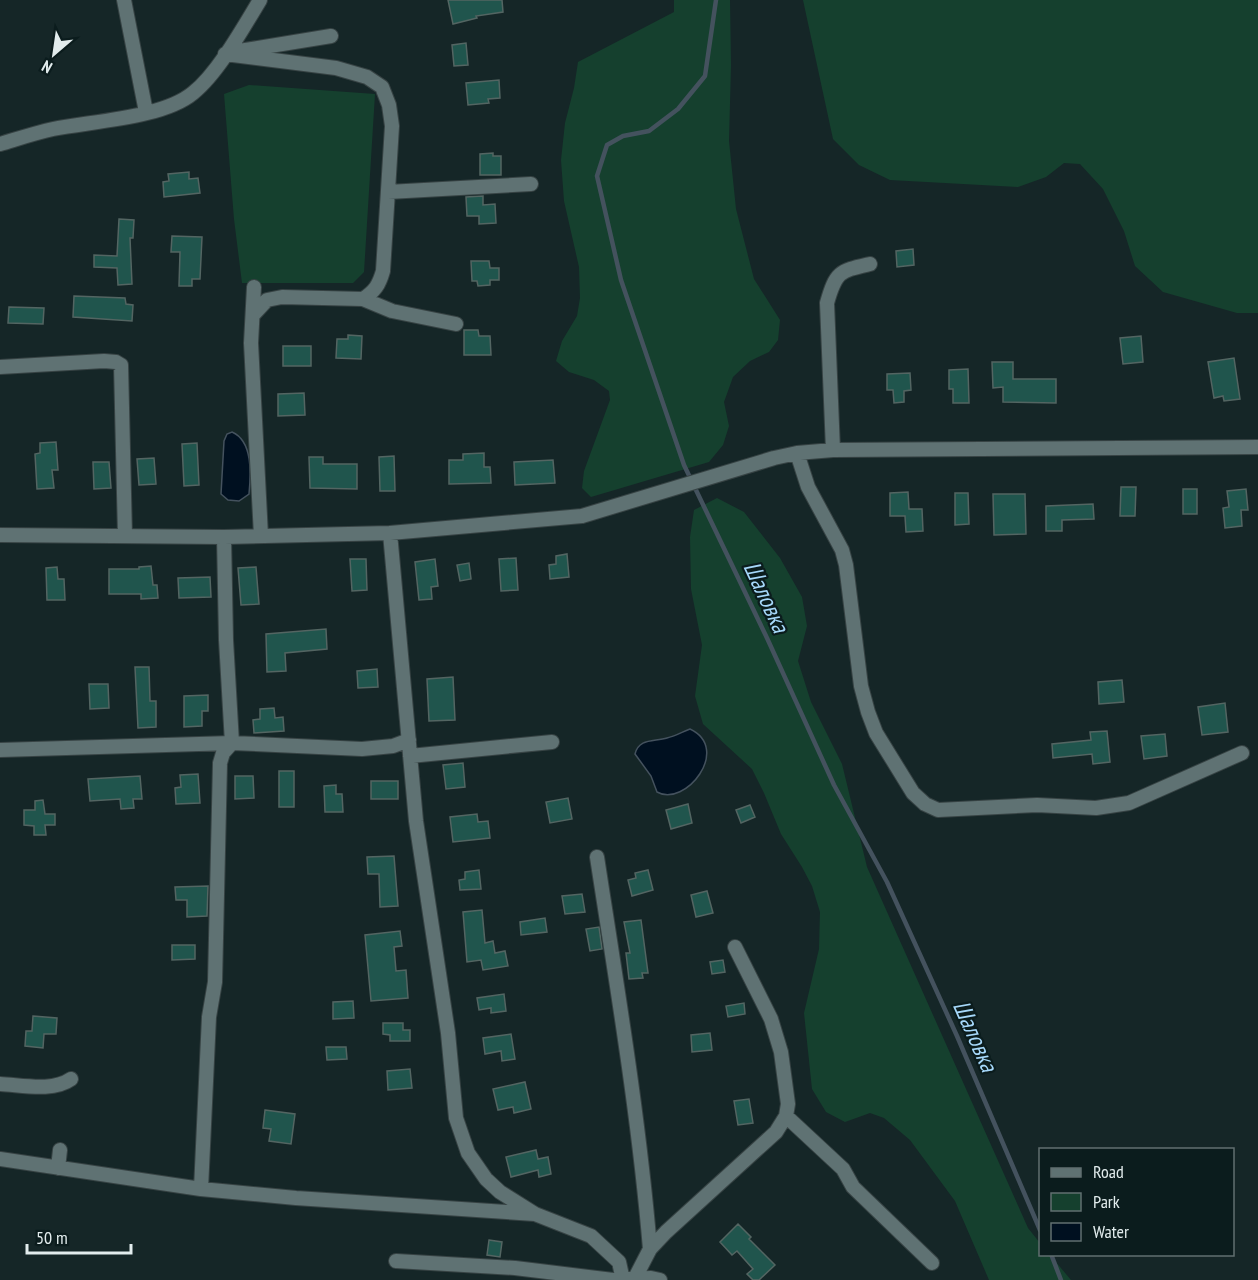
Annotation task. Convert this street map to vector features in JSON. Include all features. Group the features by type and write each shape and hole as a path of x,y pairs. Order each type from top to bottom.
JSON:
{"street":[{"path":"124,0 146,112"},
{"path":"1,139 146,112 179,103 195,92 209,77 260,0"},
{"path":"225,54 331,36"},
{"path":"225,54 356,72 382,87 389,105 392,126 383,271 379,284 371,294 363,299"},
{"path":"388,192 531,184"},
{"path":"833,450 827,303 838,275 846,270 870,264"},
{"path":"254,286 251,343 261,536"},
{"path":"252,315 267,300 282,297 363,299 392,311 456,324"},
{"path":"0,368 104,361 121,365 125,536"},
{"path":"0,535 224,537 390,533 582,516 681,485 797,453 833,450 1258,447"},
{"path":"797,453 808,487 842,550 846,565 861,686 868,712 876,733 913,793 925,804 938,810 1037,805 1096,808 1129,804 1242,753"},
{"path":"390,533 416,821 448,1033 456,1118 461,1136 468,1153 486,1179 500,1192 535,1214 591,1236 619,1262 628,1279"},
{"path":"201,1189 209,1017 216,982 219,763 222,753 232,743 226,640 224,537"},
{"path":"0,750 232,743 362,749 393,746 409,740"},
{"path":"410,756 552,742"},
{"path":"597,857 631,1075 644,1172 650,1249"},
{"path":"628,1279 650,1249 776,1132 786,1116 788,1104 778,1036 735,947"},
{"path":"0,1084 53,1086 63,1085 71,1079"},
{"path":"786,1116 843,1169 853,1187 932,1263"},
{"path":"58,1168 60,1150"},
{"path":"0,1159 201,1189 296,1198 535,1214"},
{"path":"396,1261 515,1268 613,1280"},
{"path":"628,1279 660,1280"}],"green space":[{"path":"674,0 730,0 729,141 736,209 754,279 780,320 778,340 769,352 750,361 733,377 724,402 729,426 723,445 709,462 591,497 582,488 584,471 610,400 609,391 594,380 569,372 556,361 562,341 577,316 580,298 579,267 564,201 561,160 565,123 578,62 674,12"},
{"path":"803,0 1258,0 1258,313 1237,313 1163,292 1135,266 1124,231 1103,189 1080,164 1064,163 1046,177 1018,187 890,180 859,165 833,139"},
{"path":"249,85 375,94 364,272 353,283 242,283 234,219 224,94"},
{"path":"717,498 744,512 780,558 802,597 807,626 798,661 811,702 842,764 867,867 1028,1228 1039,1242 1039,1256 1051,1256 1071,1280 989,1280 955,1201 910,1140 884,1118 870,1113 845,1122 826,1112 812,1089 804,1013 819,949 820,912 812,886 781,834 752,769 703,724 695,696 702,645 691,589 690,537 694,510"}],"water":[{"path":"232,432 244,443 249,459 249,494 239,501 228,500 221,494 224,441 227,434"},
{"path":"690,729 702,738 706,750 705,762 700,774 680,792 668,795 657,792 651,776 635,754 637,749 643,743 670,737"}],"building":[{"path":"448,0 502,0 503,12 476,16 477,18 453,24"},
{"path":"466,43 468,65 454,66 452,45"},
{"path":"499,80 500,98 488,99 489,103 468,105 466,83"},
{"path":"493,153 493,156 501,156 501,175 480,175 480,154"},
{"path":"189,172 189,179 198,178 200,193 164,197 163,182 169,181 168,174"},
{"path":"483,196 483,205 495,204 496,223 479,224 479,216 467,216 466,197"},
{"path":"119,219 134,220 133,238 130,238 132,284 118,285 117,268 94,267 94,255 117,256"},
{"path":"172,236 202,237 200,279 192,279 192,286 179,286 180,252 171,252"},
{"path":"913,249 914,265 897,267 896,251"},
{"path":"471,261 489,261 490,268 499,268 499,280 490,280 490,285 478,286 477,281 472,281"},
{"path":"74,296 125,298 126,304 133,305 132,321 73,317"},
{"path":"9,307 44,308 43,324 8,323"},
{"path":"464,330 478,330 479,336 490,336 491,355 464,355"},
{"path":"348,335 362,336 361,359 336,358 337,339 348,339"},
{"path":"1141,336 1143,362 1123,364 1120,338"},
{"path":"283,346 311,346 311,366 283,366"},
{"path":"1234,358 1240,399 1224,401 1223,396 1214,398 1208,362"},
{"path":"992,362 1013,362 1013,379 1056,379 1056,403 1003,402 1003,387 993,388"},
{"path":"968,369 969,403 953,403 953,389 949,389 949,370"},
{"path":"910,373 911,390 904,391 904,402 894,403 893,390 887,390 887,374"},
{"path":"304,393 305,415 278,416 278,394"},
{"path":"56,442 58,470 52,470 54,488 37,489 35,454 40,453 40,443"},
{"path":"197,443 199,485 184,486 182,444"},
{"path":"484,453 484,467 490,467 491,483 449,484 449,460 463,460 463,454"},
{"path":"394,456 395,491 380,491 379,457"},
{"path":"309,457 323,457 323,464 357,464 357,489 310,488"},
{"path":"154,458 156,484 139,485 137,459"},
{"path":"553,460 555,483 515,485 514,462"},
{"path":"93,462 109,462 111,488 94,489"},
{"path":"1121,487 1136,487 1135,516 1120,516"},
{"path":"1183,489 1197,489 1197,514 1183,514"},
{"path":"1246,489 1248,510 1241,510 1242,526 1225,528 1223,508 1229,507 1227,491"},
{"path":"908,492 909,509 922,509 923,531 906,532 905,516 890,516 890,493"},
{"path":"955,493 968,493 969,524 955,525"},
{"path":"993,494 1025,494 1026,534 994,535"},
{"path":"1093,504 1094,519 1062,520 1062,531 1046,531 1046,506"},
{"path":"567,554 569,577 550,579 549,565 556,564 556,556"},
{"path":"516,558 518,590 501,591 499,559"},
{"path":"350,559 366,559 367,590 352,591"},
{"path":"435,559 438,586 431,587 432,599 419,600 415,562"},
{"path":"469,563 471,579 460,581 457,565"},
{"path":"151,566 153,585 157,585 158,598 141,599 141,594 109,594 109,569 139,569 139,567"},
{"path":"57,567 58,579 64,579 65,600 47,600 46,568"},
{"path":"256,567 259,604 241,605 238,568"},
{"path":"210,577 211,597 179,598 178,578"},
{"path":"326,629 327,649 285,653 286,671 267,672 266,634"},
{"path":"135,667 149,667 150,701 156,701 156,727 138,728"},
{"path":"377,669 378,687 358,688 357,671"},
{"path":"453,677 455,720 429,721 427,679"},
{"path":"1122,680 1124,702 1099,704 1098,682"},
{"path":"89,684 108,684 109,708 90,709"},
{"path":"208,695 208,711 202,711 202,726 184,727 184,696"},
{"path":"1225,703 1228,732 1202,735 1198,707"},
{"path":"274,708 275,718 283,717 284,731 254,733 253,720 260,719 260,709"},
{"path":"1107,731 1110,762 1093,764 1092,754 1053,758 1052,744 1091,740 1090,732"},
{"path":"1165,734 1167,756 1144,759 1141,736"},
{"path":"463,763 465,787 446,789 443,765"},
{"path":"279,771 294,771 294,807 279,807"},
{"path":"198,774 200,803 176,804 175,788 181,787 180,775"},
{"path":"140,776 142,799 133,799 134,808 121,809 120,799 90,801 88,779"},
{"path":"235,776 253,776 254,798 235,799"},
{"path":"371,781 398,781 398,799 371,799"},
{"path":"336,785 336,794 342,794 343,812 325,812 324,786"},
{"path":"568,798 572,819 550,823 546,802"},
{"path":"43,800 45,814 55,814 55,825 45,825 46,835 34,835 34,826 24,825 24,810 35,810 35,801"},
{"path":"688,804 692,823 671,829 666,810"},
{"path":"750,805 755,817 741,823 736,810"},
{"path":"477,814 478,822 488,821 490,838 453,842 450,817"},
{"path":"394,856 398,906 380,907 379,874 368,874 367,857"},
{"path":"479,870 481,889 460,890 459,880 465,879 465,872"},
{"path":"648,870 653,890 632,896 628,880 636,878 635,873"},
{"path":"208,886 207,916 187,917 187,900 176,900 175,887"},
{"path":"707,891 713,913 696,917 691,895"},
{"path":"582,894 585,912 565,914 562,896"},
{"path":"482,910 485,943 493,941 495,953 505,951 508,966 483,970 481,960 467,962 463,912"},
{"path":"545,918 547,932 521,935 520,922"},
{"path":"641,920 648,973 642,973 643,978 629,979 626,953 630,953 624,922"},
{"path":"599,927 602,949 590,951 586,929"},
{"path":"400,931 402,946 394,947 396,971 406,970 408,998 371,1001 365,935"},
{"path":"172,945 195,945 195,959 172,960"},
{"path":"723,960 725,972 712,974 710,962"},
{"path":"504,994 506,1011 491,1013 491,1008 479,1010 477,998"},
{"path":"353,1001 354,1018 333,1019 333,1002"},
{"path":"744,1003 745,1014 728,1017 726,1006"},
{"path":"33,1016 57,1018 56,1034 44,1034 43,1048 25,1046 26,1031 32,1031"},
{"path":"383,1023 403,1023 403,1030 410,1030 410,1041 390,1041 390,1035 383,1034"},
{"path":"710,1033 712,1050 692,1052 691,1035"},
{"path":"511,1034 515,1059 502,1061 501,1051 485,1054 483,1038"},
{"path":"326,1047 346,1047 347,1059 327,1060"},
{"path":"410,1069 412,1088 388,1090 387,1071"},
{"path":"525,1082 531,1109 514,1113 513,1107 498,1110 493,1089"},
{"path":"749,1099 753,1123 738,1125 734,1101"},
{"path":"265,1110 295,1114 291,1144 269,1141 271,1129 263,1128"},
{"path":"536,1150 538,1159 548,1157 551,1174 539,1177 538,1170 511,1177 506,1157"},
{"path":"738,1224 751,1237 749,1239 775,1265 759,1280 753,1280 747,1274 753,1269 737,1251 732,1255 720,1242"},
{"path":"489,1240 502,1242 500,1257 487,1255"}],"waterway":[{"name":"Шаловка","path":"716,0 705,76 678,109 649,131 623,136 607,145 597,176 621,280 684,465 834,785 887,882 957,1036 1039,1228"},
{"name":"Шаловка","path":"1052,1256 1061,1280"}]}
